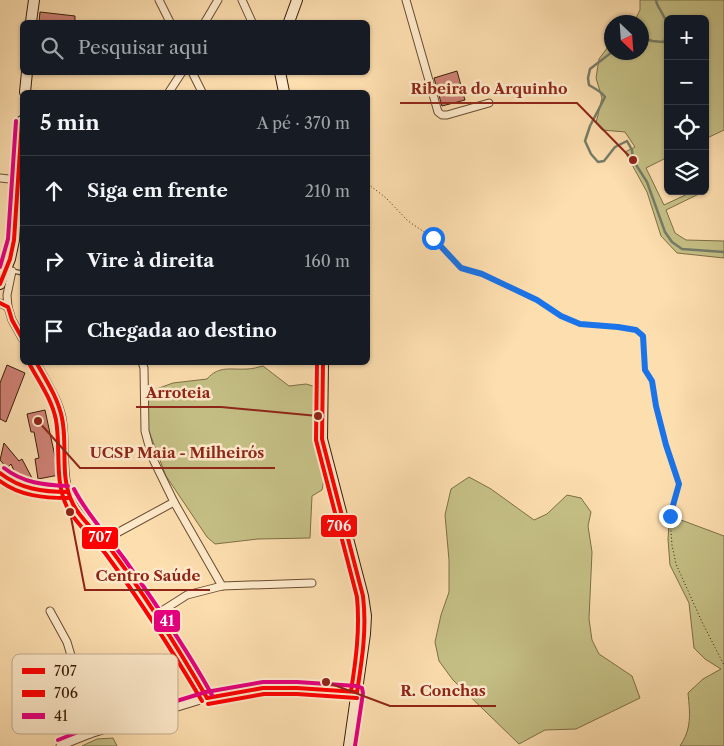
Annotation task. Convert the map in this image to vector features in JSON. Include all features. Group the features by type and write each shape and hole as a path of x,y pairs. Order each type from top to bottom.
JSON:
{"main road":[{"path":"31,20 34,0"},
{"path":"290,20 297,0"},
{"path":"25,90 26,75"},
{"path":"281,75 284,90"},
{"path":"0,284 9,270 18,238 20,150"},
{"path":"323,365 322,439 363,596 366,616 349,746"}],"street":[{"path":"159,0 169,20"},
{"path":"206,20 218,0"},
{"path":"242,0 251,20"},
{"path":"406,0 438,112 447,116 489,103"},
{"path":"169,90 180,75"},
{"path":"194,75 201,90"},
{"path":"0,178 18,180"},
{"path":"9,270 8,307 12,320 20,334"},
{"path":"0,303 8,307"},
{"path":"38,365 57,402 61,416 68,492 74,506 104,540 156,614 207,698"},
{"path":"143,365 145,431 152,457 174,502 222,586"},
{"path":"0,473 25,487 44,492 68,492"},
{"path":"104,540 174,502"},
{"path":"156,614 187,595 222,586 312,583"},
{"path":"50,611 67,642 71,654"},
{"path":"178,707 207,698 263,688 357,692"},
{"path":"60,746 90,734"}],"lane":[{"path":"9,270 20,273"}],"path":[{"path":"370,186 386,198 408,221 433,238 461,268 482,274 537,300 561,316 580,324 636,330 643,336 645,370 652,381 666,445 679,484 670,516 672,545 676,564 724,665"}],"shaded area":[{"path":"640,0 724,0 724,130 709,137 709,15 664,15 664,159 646,168 664,205 685,195 697,195 666,210 675,233 686,240 724,241 724,258 677,253 661,236 647,192 625,152 635,147 625,132 602,130 596,123 602,98 596,78 599,59 604,52 604,60 649,60 649,15 638,15 640,10"},
{"path":"263,366 289,386 306,384 320,388 314,429 324,480 322,490 312,496 310,538 258,539 215,544 207,537 166,476 147,426 148,392 173,383 207,379 221,370 249,369"},
{"path":"469,477 491,489 534,520 547,514 567,495 581,498 591,512 588,526 592,552 589,619 592,640 599,654 632,676 640,698 576,729 545,730 519,744 453,680 439,661 435,642 441,615 449,592 449,560 445,515 451,489"},
{"path":"681,520 724,536 724,746 680,746 687,733 690,714 688,693 703,679 721,669 705,659 694,648 689,603 670,565 669,523"},
{"path":"113,738 117,746 82,746 97,739"}],"building":[{"path":"40,12 75,16 75,20 39,20"},
{"path":"457,71 465,100 442,106 434,78"},
{"path":"7,365 25,373 6,422 0,419 0,383"},
{"path":"45,410 59,475 38,479 35,459 39,458 34,432 31,432 27,414"},
{"path":"4,443 19,461 22,459 32,478 26,482 18,479 11,464 7,468 0,460"}],"waterway":[{"path":"656,0 664,17"},
{"path":"649,40 664,41"},
{"path":"604,58 590,69 588,78 589,85 605,97 590,126 585,141 591,154 598,162 604,161 615,147 627,141 632,150 633,160 647,182 665,232 672,242 682,249 724,252"}],"transit line":[{"name":"41","path":"0,267 8,239 16,121"},
{"name":"707","path":"0,284 10,259 14,240 20,151"},
{"name":"707","path":"0,303 8,307 12,320 20,334"},
{"name":"706","path":"30,365 52,406 56,420 59,475 67,507 133,592 173,654"},
{"name":"707","path":"38,365 58,403 62,418 66,483 73,504 81,517 112,551 138,587 207,698"},
{"name":"706","path":"317,365 316,440 357,597 357,644 351,691"},
{"name":"707","path":"323,365 322,439 363,596 364,632 357,692"},
{"name":"41","path":"4,468 26,480 68,486"},
{"name":"707","path":"0,473 24,486 68,492"},
{"name":"706","path":"0,481 24,493 68,498"},
{"name":"41","path":"74,489 85,508 125,560 159,610 192,660 212,695"},
{"name":"706","path":"178,662 202,701"},
{"name":"41","path":"178,701 206,692 263,682 357,686 362,688 363,693 355,746"},
{"name":"707","path":"207,698 263,688 357,692"},
{"name":"706","path":"208,704 264,694 357,698"},
{"name":"41","path":"58,740 73,734"}],"place":[{"name":"Ribeira do Arquinho","path":"633,160"},
{"name":"Arroteia","path":"318,416"},
{"name":"UCSP Maia - Milheirós","path":"38,421"},
{"name":"Centro Saúde","path":"70,512"},
{"name":"R. Conchas","path":"326,682"}],"route":[{"path":"433,238 461,268 482,274 537,300 546,308 561,316 580,324 636,330 643,336 645,370 652,381 666,445 679,484 670,516"}]}
